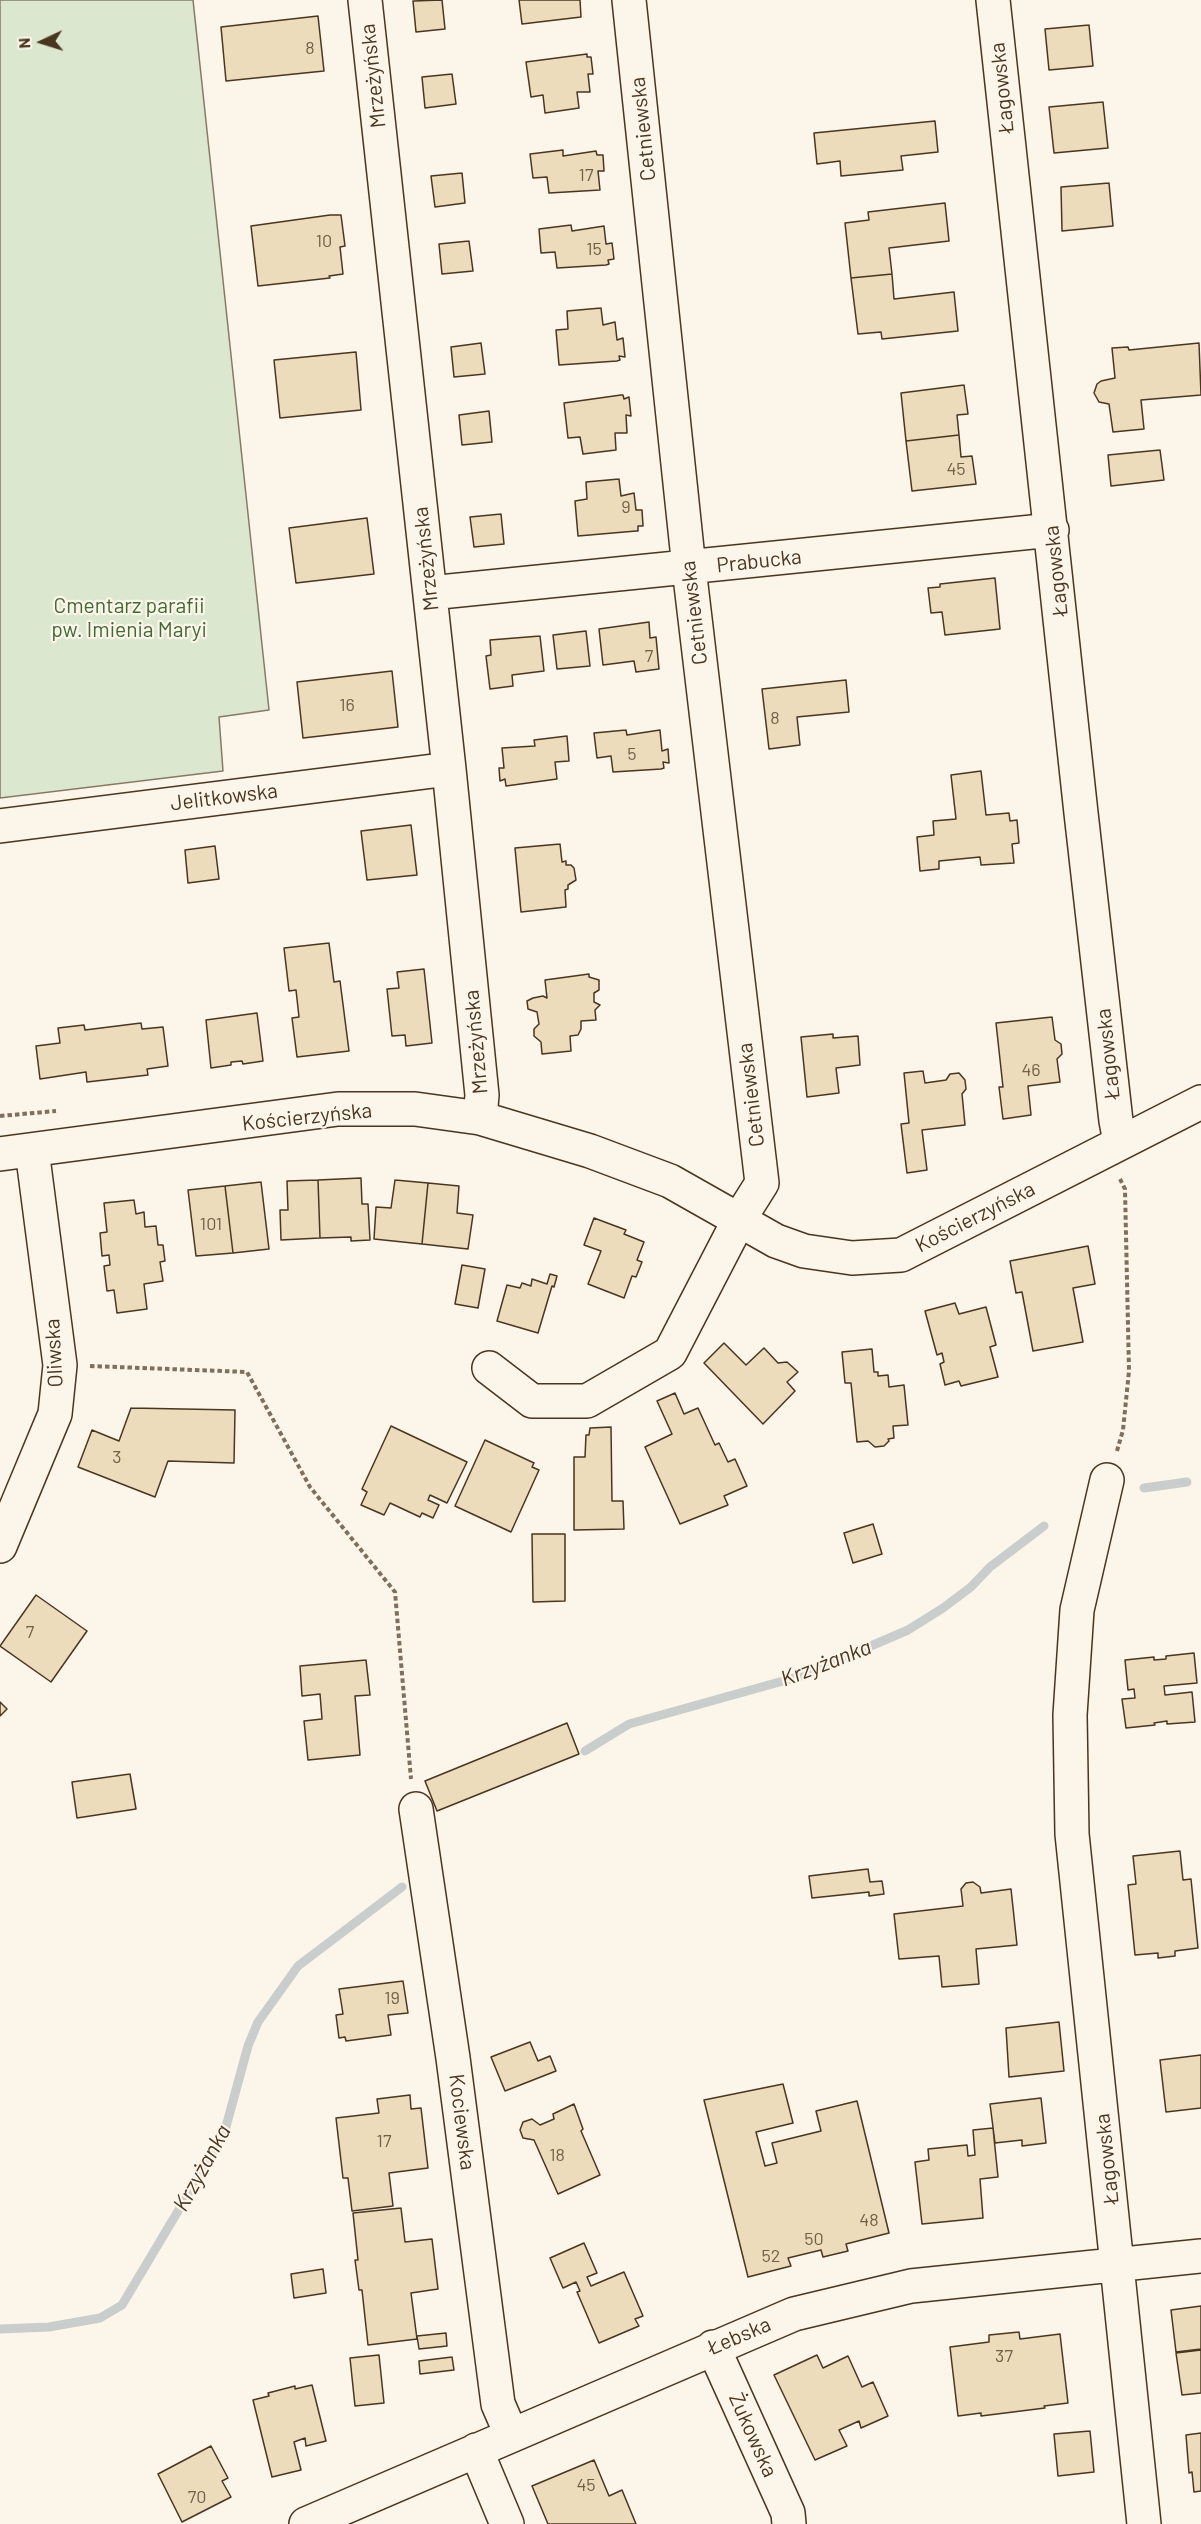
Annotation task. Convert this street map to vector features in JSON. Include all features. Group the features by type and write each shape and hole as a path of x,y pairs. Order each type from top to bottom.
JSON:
{"street":[{"name":"Mrzeżyńska","path":"365,0 449,769 482,1095 480,1118"},
{"name":"Cetniewska","path":"630,0 689,568 762,1183 740,1218"},
{"name":"Łagowska","path":"993,0 1052,530 1083,837 1116,1121 1114,1145"},
{"name":"Prabucka","path":"430,593 1052,530"},
{"name":"Jelitkowska","path":"0,826 449,769"},
{"name":"Kościerzyńska","path":"0,1154 338,1109 415,1109 480,1118 590,1151 670,1181 740,1218 776,1241 804,1251 852,1258 901,1255 1201,1102"},
{"name":"Oliwska","path":"0,1546 55,1414 60,1365 32,1150"},
{"path":"489,1368 532,1401 587,1401 670,1353 740,1218"},
{"name":"Łagowska","path":"1107,1480 1077,1610 1070,1715 1072,1834 1119,2265 1144,2524"},
{"name":"Kociewska","path":"416,1809 453,2058 498,2404 511,2434"},
{"name":"Łebska","path":"306,2524 794,2313 911,2286 1201,2256"},
{"name":"Żukowska","path":"713,2347 788,2513 789,2524"},
{"path":"476,2450 507,2524"}],"path":[{"path":"1107,1480 1123,1430 1129,1371 1125,1189 1114,1145"},
{"path":"60,1365 247,1372 310,1487 395,1592 411,1785 416,1809"}],"green space":[{"name":"Cmentarz parafii pw. Imienia Maryi","path":"0,0 193,0 269,710 219,717 223,771 0,798"}],"building":[{"path":"442,0 445,29 416,32 413,1"},
{"path":"519,0 580,0 581,17 522,24"},
{"path":"318,16 324,71 226,81 221,27"},
{"path":"1089,25 1093,66 1049,70 1045,29"},
{"path":"587,54 587,57 591,57 593,74 588,74 590,92 577,92 579,108 545,113 543,95 531,97 526,62"},
{"path":"452,74 456,104 425,108 422,77"},
{"path":"1103,102 1108,148 1054,153 1049,107"},
{"path":"935,121 938,152 901,156 903,170 841,176 840,161 817,164 814,133"},
{"path":"563,150 563,156 596,151 597,155 603,155 604,171 598,171 600,190 549,193 547,177 533,178 530,154"},
{"path":"462,173 465,203 435,207 431,176"},
{"path":"1109,183 1113,226 1062,231 1061,187"},
{"path":"945,203 949,241 889,248 892,274 851,278 845,223 869,220 868,212"},
{"path":"341,215 345,246 340,247 343,274 329,276 330,278 258,286 251,226"},
{"path":"571,225 572,231 604,226 606,244 612,243 614,259 608,260 609,264 606,265 557,268 555,252 541,253 539,229"},
{"path":"469,241 473,271 442,274 439,244"},
{"path":"892,274 894,299 954,292 958,331 882,339 881,332 858,334 851,278"},
{"path":"601,308 603,325 615,322 617,340 623,338 625,357 619,356 620,360 617,361 559,365 556,330 568,329 567,311"},
{"path":"481,343 485,374 454,377 451,347"},
{"path":"1199,343 1201,395 1141,400 1144,429 1113,432 1109,404 1099,402 1094,393 1097,384 1101,381 1115,378 1112,348 1128,347 1129,350"},
{"path":"356,352 361,410 280,418 274,360"},
{"path":"964,385 968,414 957,415 959,435 906,441 901,393"},
{"path":"623,395 624,399 629,397 631,416 626,415 627,433 615,433 616,450 583,454 580,437 568,438 564,403"},
{"path":"489,411 492,442 462,445 459,415"},
{"path":"959,435 961,457 972,456 976,484 912,491 906,441"},
{"path":"1160,450 1164,480 1111,486 1108,455"},
{"path":"619,479 621,496 634,493 636,510 642,510 643,526 638,526 638,531 578,536 575,501 587,499 586,482"},
{"path":"501,514 504,544 474,547 470,517"},
{"path":"367,518 374,574 296,583 289,528"},
{"path":"995,578 1000,629 945,635 942,612 931,613 928,588 940,587 940,584"},
{"path":"649,622 650,638 656,637 659,669 636,672 634,661 603,665 599,629"},
{"path":"586,631 590,666 557,669 553,635"},
{"path":"540,636 544,671 512,675 513,686 490,689 486,656 491,655 490,640"},
{"path":"392,671 398,727 303,738 297,682"},
{"path":"846,680 849,712 797,717 800,745 769,749 762,689"},
{"path":"626,730 627,735 660,730 662,751 668,749 669,763 663,762 664,768 661,769 613,772 611,756 597,758 594,733"},
{"path":"567,736 569,761 555,762 557,779 506,786 505,779 500,781 499,768 504,768 502,748 535,746 534,740"},
{"path":"981,771 986,815 1009,813 1010,821 1017,820 1019,843 1012,844 1014,863 981,865 980,857 939,861 939,869 920,871 917,837 934,835 933,821 956,819 951,775"},
{"path":"411,825 417,875 367,880 361,831"},
{"path":"560,844 562,862 566,861 566,865 574,868 576,880 565,890 566,907 521,912 515,848"},
{"path":"215,846 219,879 188,883 185,850"},
{"path":"329,943 334,982 340,981 349,1051 297,1057 292,1018 299,1017 296,990 289,991 284,948"},
{"path":"424,969 432,1043 406,1046 405,1035 392,1036 387,989 399,988 397,972"},
{"path":"589,974 589,977 599,980 599,990 594,993 594,1002 600,1005 595,1010 596,1020 581,1021 578,1035 570,1036 571,1051 542,1054 541,1042 534,1036 534,1029 539,1024 537,1012 528,1009 527,1001 543,996 547,998 545,980"},
{"path":"257,1013 263,1061 243,1064 242,1061 231,1062 231,1065 211,1068 206,1020"},
{"path":"1052,1017 1055,1040 1061,1044 1062,1054 1057,1059 1060,1082 1028,1086 1031,1115 1003,1119 999,1087 1003,1087 996,1023"},
{"path":"141,1023 142,1029 163,1027 168,1066 147,1069 148,1075 87,1082 86,1072 40,1079 36,1046 60,1043 58,1028 84,1025 85,1030"},
{"path":"833,1034 833,1038 858,1036 860,1065 836,1068 839,1093 807,1097 801,1037"},
{"path":"923,1071 925,1083 946,1080 950,1074 959,1073 965,1080 966,1089 962,1094 965,1125 922,1130 927,1170 907,1173 901,1124 909,1123 904,1073"},
{"path":"361,1178 362,1204 368,1204 370,1240 351,1241 351,1237 320,1238 318,1180"},
{"path":"318,1180 320,1238 281,1240 280,1210 288,1210 287,1181"},
{"path":"395,1180 428,1183 422,1244 374,1239 376,1207 391,1208"},
{"path":"261,1182 269,1249 233,1253 225,1186"},
{"path":"428,1183 459,1186 457,1213 473,1215 468,1249 422,1244"},
{"path":"225,1186 233,1253 196,1256 188,1190"},
{"path":"134,1200 136,1214 144,1212 145,1227 156,1226 158,1245 163,1245 165,1261 160,1262 163,1281 144,1284 147,1309 117,1313 114,1290 107,1291 104,1266 110,1265 109,1255 102,1256 100,1233 107,1232 104,1203"},
{"path":"594,1218 626,1230 624,1234 644,1242 637,1260 642,1262 636,1277 632,1276 624,1298 588,1284 601,1251 584,1245"},
{"path":"1088,1246 1095,1284 1073,1288 1083,1342 1033,1351 1022,1292 1016,1293 1010,1261"},
{"path":"462,1265 485,1269 478,1308 455,1304"},
{"path":"550,1274 557,1276 538,1333 497,1321 507,1285 520,1288 522,1283 531,1286 532,1279 547,1284"},
{"path":"955,1303 959,1314 986,1307 996,1345 990,1347 998,1377 961,1386 959,1381 945,1385 940,1364 944,1362 942,1353 937,1355 925,1311"},
{"path":"724,1343 746,1365 764,1348 778,1363 787,1362 798,1372 787,1382 795,1391 763,1424 704,1363"},
{"path":"872,1349 874,1372 878,1372 878,1376 888,1375 889,1387 904,1385 908,1425 893,1426 894,1438 888,1439 889,1441 884,1446 875,1447 868,1441 857,1442 851,1383 845,1383 842,1352"},
{"path":"675,1393 684,1414 698,1408 715,1445 719,1443 728,1462 735,1459 747,1486 724,1496 728,1505 680,1524 645,1447 672,1434 657,1401"},
{"path":"131,1408 235,1410 234,1463 168,1461 155,1497 78,1467 92,1430 119,1441"},
{"path":"391,1426 467,1462 447,1503 430,1495 428,1500 439,1505 433,1518 422,1513 420,1517 390,1503 384,1515 361,1505 367,1492 362,1489"},
{"path":"611,1427 612,1501 623,1501 624,1529 574,1530 574,1457 585,1457 586,1435 589,1435 590,1428"},
{"path":"485,1440 534,1463 532,1467 539,1470 511,1532 455,1506"},
{"path":"873,1524 882,1554 853,1563 844,1533"},
{"path":"532,1534 565,1534 565,1601 533,1602"},
{"path":"36,1595 87,1631 51,1682 0,1646"},
{"path":"1194,1653 1197,1683 1164,1686 1165,1695 1192,1692 1195,1722 1167,1724 1167,1721 1154,1723 1155,1725 1126,1728 1122,1699 1135,1698 1134,1689 1128,1690 1125,1660 1154,1657 1154,1660 1166,1659 1166,1656"},
{"path":"366,1660 370,1695 355,1696 360,1755 308,1760 304,1721 322,1719 320,1694 302,1696 300,1666"},
{"path":"0,1702 7,1709 0,1716"},
{"path":"567,1723 579,1754 437,1811 425,1781"},
{"path":"130,1774 136,1809 77,1818 72,1782"},
{"path":"1180,1851 1183,1880 1191,1879 1198,1948 1175,1951 1175,1956 1158,1958 1158,1953 1135,1955 1128,1885 1136,1884 1133,1856"},
{"path":"868,1869 870,1882 882,1881 884,1894 869,1896 869,1892 812,1898 809,1876"},
{"path":"973,1882 980,1887 981,1893 1011,1889 1017,1945 976,1949 979,1984 942,1987 939,1956 899,1959 894,1914 963,1906 961,1889 966,1883"},
{"path":"403,1981 408,2013 388,2015 391,2035 346,2041 345,2037 339,2038 336,2015 343,2014 339,1989"},
{"path":"1059,2022 1064,2071 1009,2077 1006,2028"},
{"path":"530,2042 538,2061 550,2056 556,2071 505,2091 491,2057"},
{"path":"1201,2055 1201,2108 1166,2112 1160,2060"},
{"path":"783,2084 793,2123 756,2132 765,2166 777,2163 772,2143 821,2131 816,2111 857,2101 889,2233 846,2244 848,2251 823,2257 821,2250 788,2258 791,2266 748,2277 704,2100"},
{"path":"410,2095 411,2109 421,2108 428,2168 389,2173 393,2206 352,2211 348,2178 343,2178 336,2118 379,2113 377,2099"},
{"path":"1041,2098 1046,2143 1022,2146 1022,2140 995,2143 990,2104"},
{"path":"574,2104 583,2129 581,2131 600,2175 558,2194 534,2140 523,2138 520,2130 523,2122 532,2119 540,2125 554,2119 553,2114"},
{"path":"993,2128 998,2177 980,2179 983,2218 922,2224 915,2162 929,2160 928,2149 967,2145 968,2156 975,2155 973,2130"},
{"path":"401,2208 405,2242 432,2239 438,2289 411,2293 417,2339 368,2345 362,2290 359,2290 355,2260 358,2260 353,2213"},
{"path":"584,2243 597,2273 587,2277 591,2286 624,2272 643,2316 635,2319 639,2326 599,2343 577,2292 580,2291 576,2282 563,2288 550,2258"},
{"path":"323,2269 326,2293 294,2298 291,2274"},
{"path":"1201,2306 1201,2349 1176,2352 1171,2310"},
{"path":"1019,2332 1020,2339 1060,2334 1068,2403 981,2416 981,2413 958,2416 950,2347 989,2342 989,2335"},
{"path":"446,2333 447,2346 419,2349 417,2336"},
{"path":"1201,2350 1201,2393 1182,2395 1176,2353"},
{"path":"379,2355 384,2403 355,2406 350,2358"},
{"path":"817,2355 823,2368 848,2356 862,2387 873,2382 888,2416 861,2428 859,2421 839,2430 847,2446 815,2460 774,2375"},
{"path":"452,2357 454,2370 420,2374 419,2361"},
{"path":"312,2385 326,2441 306,2446 305,2438 294,2442 301,2470 272,2477 253,2400 269,2396 268,2393 295,2386 295,2389"},
{"path":"1090,2431 1094,2472 1058,2476 1054,2434"},
{"path":"1201,2433 1201,2491 1194,2492 1192,2472 1189,2473 1186,2435"},
{"path":"211,2446 228,2478 222,2481 231,2497 182,2522 158,2474"},
{"path":"594,2460 609,2496 622,2490 636,2524 548,2524 532,2486"}],"waterway":[{"name":"Krzyżanka","path":"1144,1488 1187,1482"},
{"name":"Krzyżanka","path":"585,1751 629,1724 801,1676 908,1630 971,1587 990,1567 1044,1526"},
{"name":"Krzyżanka","path":"0,2329 49,2327 100,2318 122,2305 224,2134 248,2046 258,2022 298,1966 402,1887"}]}
